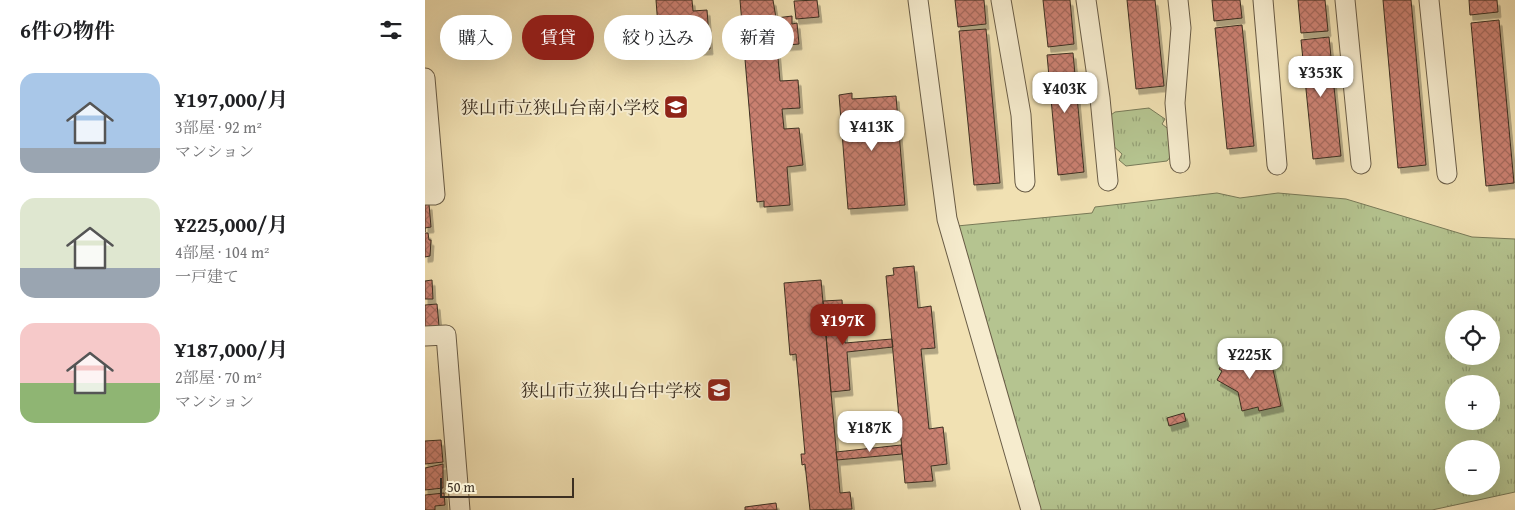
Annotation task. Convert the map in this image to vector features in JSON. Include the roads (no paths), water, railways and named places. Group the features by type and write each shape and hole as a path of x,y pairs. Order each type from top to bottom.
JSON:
{"street":[{"path":"918,0 947,219 1031,510"},
{"path":"1001,0 1021,115 1025,182"},
{"path":"1086,0 1101,106 1108,181"},
{"path":"1178,0 1181,28 1175,102 1180,163"},
{"path":"1263,0 1277,165"},
{"path":"1345,0 1361,164"},
{"path":"1429,0 1447,174"},
{"path":"425,78 435,195 425,195"},
{"path":"425,336 446,335 460,510"}],"place":[{"name":"狭山市立狭山台南小学校","path":"676,107"},
{"name":"狭山市立狭山台中学校","path":"719,390"}]}
